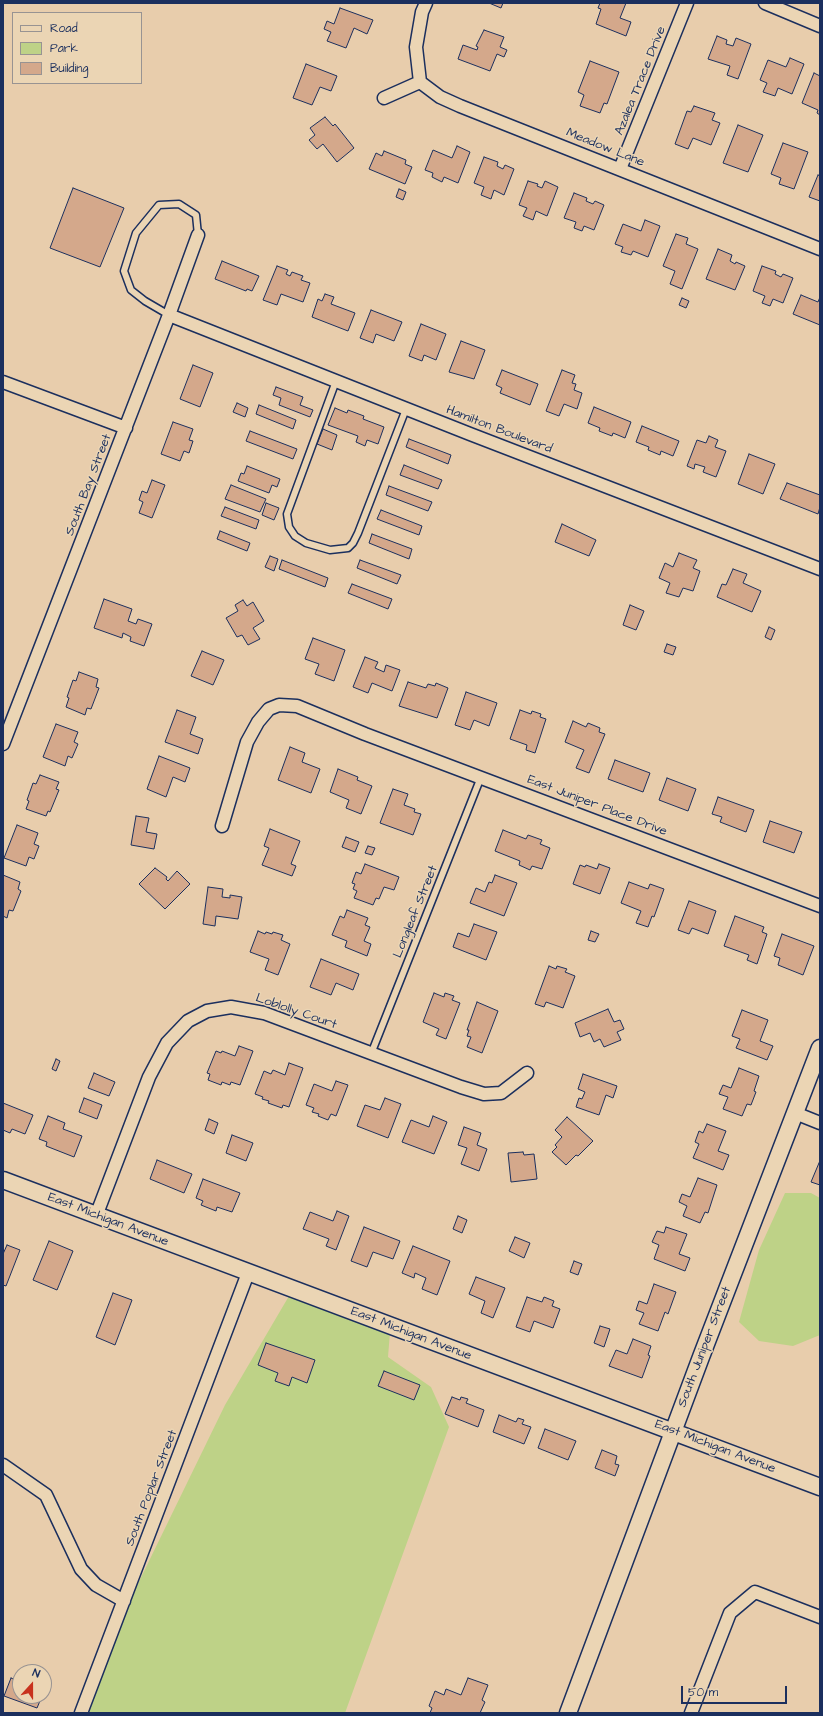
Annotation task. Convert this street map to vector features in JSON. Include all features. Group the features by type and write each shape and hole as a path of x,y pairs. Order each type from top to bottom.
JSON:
{"street":[{"path":"384,98 420,82 416,47 422,12 426,3"},
{"name":"Azalea Trace Drive","path":"620,169 687,3"},
{"path":"765,3 820,26"},
{"name":"Meadow Lane","path":"420,82 440,97 460,106 820,249"},
{"name":"South Bay Street","path":"3,744 126,428 198,235"},
{"name":"Hamilton Boulevard","path":"169,314 406,409 820,570"},
{"path":"3,382 126,428"},
{"name":"East Juniper Place Drive","path":"222,826 247,742 258,722 269,708 279,705 297,706 365,734 820,906"},
{"name":"Loblolly Court","path":"96,1216 149,1077 167,1043 188,1022 207,1011 231,1007 264,1013 371,1054 484,1094 501,1093 527,1073"},
{"name":"South Juniper Street","path":"568,1713 673,1431 820,1048"},
{"path":"795,1113 820,1123"},
{"name":"East Michigan Avenue","path":"3,1180 820,1487"},
{"name":"South Poplar Street","path":"81,1713 248,1273"},
{"path":"3,1465 46,1495 81,1569 96,1585 124,1601"},
{"path":"691,1713 730,1614 755,1592 820,1616"}],"lane":[{"path":"169,314 145,301 130,290 124,271 136,233 159,205 179,204 196,215 198,235"},
{"path":"336,381 287,514 289,527 295,536 306,543 330,550 348,548 353,543 406,409"},
{"name":"Longleaf Street","path":"371,1054 481,777"}],"green space":[{"path":"785,1193 811,1193 820,1198 820,1335 793,1346 759,1341 739,1322 759,1250"},
{"path":"289,1296 390,1332 388,1357 431,1387 449,1427 345,1713 75,1713 225,1405"}],"building":[{"path":"489,3 503,3 501,8"},
{"path":"600,3 626,3 620,18 631,22 626,36 596,24 601,9 598,8"},
{"path":"340,8 373,20 367,34 354,28 346,48 327,41 331,32 324,29 327,21 334,24"},
{"path":"484,30 504,37 500,47 507,50 504,57 497,54 490,71 458,59 463,45 477,50 478,47 476,46"},
{"path":"717,36 727,40 726,44 733,46 736,38 751,44 738,79 727,75 730,66 708,59"},
{"path":"790,58 804,64 792,94 778,88 775,96 763,92 767,83 760,80 768,60 786,67"},
{"path":"590,61 619,72 607,104 604,103 600,113 580,106 584,95 578,92"},
{"path":"306,64 337,76 331,91 320,87 312,105 293,98"},
{"path":"814,73 820,76 820,115 817,113 818,110 802,103"},
{"path":"694,106 715,113 712,120 720,123 711,145 693,138 688,149 675,144 687,111 691,112"},
{"path":"325,117 333,126 335,124 354,148 337,162 323,144 317,149 309,140 315,135 310,128"},
{"path":"738,125 763,135 748,172 723,163"},
{"path":"783,143 808,152 794,189 779,184 781,178 771,174"},
{"path":"457,146 470,152 458,183 444,177 442,182 432,177 433,173 425,170 433,150 452,158"},
{"path":"384,151 406,160 405,164 412,167 405,184 369,169 376,153 382,156"},
{"path":"484,157 498,162 497,166 503,169 505,165 514,169 504,195 494,190 491,199 481,195 484,187 474,183"},
{"path":"818,175 820,176 820,201 809,197"},
{"path":"528,181 538,184 537,186 542,188 545,181 558,187 547,216 536,211 533,220 523,216 527,208 519,205"},
{"path":"73,188 124,208 100,267 50,248"},
{"path":"399,189 406,192 403,200 396,197"},
{"path":"574,193 587,198 586,201 593,204 595,201 604,205 594,230 584,226 582,231 574,228 576,222 564,218"},
{"path":"645,220 660,226 648,257 633,251 631,255 621,252 623,247 615,244 623,224 641,231"},
{"path":"676,234 688,238 686,244 698,249 682,289 670,284 675,271 663,266"},
{"path":"718,249 732,255 730,261 735,264 736,262 745,266 735,290 706,279"},
{"path":"222,261 259,276 252,291 247,289 246,291 215,279"},
{"path":"277,266 288,270 286,274 290,276 292,272 303,276 301,280 310,283 303,302 281,294 277,305 263,300"},
{"path":"762,266 776,271 775,274 781,277 783,274 793,278 783,303 773,299 770,306 762,303 765,296 753,291"},
{"path":"325,294 334,297 331,304 355,313 348,331 312,317 318,299 322,301"},
{"path":"801,295 818,302 820,297 820,325 793,314"},
{"path":"682,298 689,301 686,308 679,305"},
{"path":"371,310 402,322 394,341 376,334 373,343 360,338"},
{"path":"421,324 446,334 436,360 424,355 422,361 409,356"},
{"path":"461,341 485,350 474,379 449,372"},
{"path":"193,365 213,373 200,407 180,399"},
{"path":"502,370 538,384 530,405 500,393 502,388 496,385"},
{"path":"562,370 575,375 572,383 576,384 574,390 582,393 577,409 564,404 559,416 546,411"},
{"path":"276,387 303,397 300,405 313,410 310,417 279,405 281,398 273,395"},
{"path":"237,403 248,408 245,417 233,412"},
{"path":"259,405 296,420 293,429 256,414"},
{"path":"594,407 631,422 625,438 613,433 612,436 599,431 600,428 588,423"},
{"path":"335,408 347,413 348,410 364,416 363,419 384,427 378,444 367,440 365,446 356,442 358,436 328,425"},
{"path":"173,422 193,429 189,440 193,441 189,453 184,451 180,461 161,454"},
{"path":"642,426 679,441 673,456 661,451 660,455 648,450 649,447 636,442"},
{"path":"323,429 337,435 332,450 317,444"},
{"path":"250,431 297,449 293,459 246,441"},
{"path":"709,436 718,440 715,447 726,451 716,477 703,472 705,467 695,464 694,469 687,466 697,440 706,443"},
{"path":"409,439 451,455 448,464 406,447"},
{"path":"749,454 775,464 763,494 738,484"},
{"path":"404,465 442,480 438,489 400,475"},
{"path":"247,466 280,479 277,487 272,485 269,493 238,481 241,473 244,474"},
{"path":"152,480 165,485 152,518 139,513 143,502 139,500 142,491 147,493"},
{"path":"787,483 820,495 820,507 818,514 780,499"},
{"path":"231,485 266,499 260,512 225,499"},
{"path":"389,486 432,502 428,511 386,495"},
{"path":"266,503 279,508 274,520 262,515"},
{"path":"225,507 259,520 256,529 221,516"},
{"path":"381,510 422,526 419,535 377,519"},
{"path":"562,524 596,540 589,556 555,542"},
{"path":"220,531 250,543 247,551 217,539"},
{"path":"372,534 412,549 409,559 369,543"},
{"path":"679,553 697,560 693,568 700,571 693,591 683,588 679,597 666,593 670,583 659,578 665,563 673,567"},
{"path":"270,556 278,559 274,571 265,567"},
{"path":"282,560 328,578 325,587 279,569"},
{"path":"360,560 401,575 397,584 357,568"},
{"path":"733,569 747,574 743,583 761,591 752,612 717,597 722,584 726,585"},
{"path":"352,584 392,599 388,609 348,593"},
{"path":"104,599 132,609 128,621 136,624 138,619 152,624 144,646 130,641 131,637 123,633 122,638 94,628"},
{"path":"243,600 247,606 253,602 264,621 253,628 260,639 248,645 242,635 237,637 226,618 238,611 235,605"},
{"path":"630,605 644,611 636,630 623,625"},
{"path":"769,627 775,630 771,640 765,637"},
{"path":"313,638 345,650 334,681 315,674 319,664 305,659"},
{"path":"667,644 676,647 673,655 664,652"},
{"path":"202,651 224,660 213,685 191,676"},
{"path":"365,657 378,662 375,668 384,672 386,665 400,670 392,691 372,683 368,693 353,687"},
{"path":"79,672 98,679 96,687 99,688 91,709 87,708 85,715 66,707 69,698 67,697 73,680 76,681"},
{"path":"408,682 426,688 428,684 435,686 436,683 448,688 437,718 399,706"},
{"path":"466,692 497,703 489,726 474,720 470,730 455,725"},
{"path":"177,710 196,717 190,734 203,739 198,754 165,742"},
{"path":"520,710 531,714 532,711 541,714 540,717 546,719 535,753 526,750 527,745 510,739"},
{"path":"573,721 586,727 588,723 600,728 599,732 605,734 589,773 576,768 584,750 565,742"},
{"path":"56,724 78,732 74,742 78,744 72,758 68,756 65,766 43,757"},
{"path":"290,747 305,753 302,762 320,769 311,793 278,780"},
{"path":"159,756 190,768 185,782 173,777 166,797 147,789"},
{"path":"615,760 650,773 643,792 608,779"},
{"path":"338,769 358,777 357,780 372,786 361,814 346,808 349,800 330,792"},
{"path":"40,775 59,782 56,789 59,790 50,812 48,811 46,816 26,809 29,801 27,800 33,783 36,784"},
{"path":"667,778 696,789 688,811 659,800"},
{"path":"393,789 408,794 404,805 415,809 414,812 421,814 413,835 380,823"},
{"path":"718,797 754,810 746,832 720,822 722,817 712,814"},
{"path":"136,816 149,818 146,832 157,834 154,849 131,845"},
{"path":"770,821 802,832 794,853 763,842"},
{"path":"17,825 38,833 34,844 39,846 34,859 29,857 26,866 4,858"},
{"path":"270,829 300,841 291,864 296,866 292,876 262,865 269,848 264,846"},
{"path":"503,830 526,839 528,835 542,840 540,844 550,848 542,869 532,866 530,870 519,865 520,861 495,851"},
{"path":"346,837 359,842 355,852 342,847"},
{"path":"368,846 375,848 372,855 365,853"},
{"path":"365,864 399,877 394,890 384,887 379,899 376,898 373,905 354,898 357,891 353,889 355,884 352,883 356,872 361,874"},
{"path":"599,864 610,868 600,894 573,884 580,865 585,867 586,865 597,869"},
{"path":"155,868 167,877 166,879 168,881 177,871 190,884 165,909 139,884"},
{"path":"3,875 20,882 18,889 21,891 13,911 9,910 7,918 3,916"},
{"path":"495,875 517,883 504,916 470,903 476,888 485,892 489,882 492,883"},
{"path":"629,882 648,889 650,884 664,889 654,917 652,916 648,927 636,923 641,911 621,903"},
{"path":"208,887 223,889 222,897 230,898 230,895 242,897 238,919 216,916 215,926 203,924"},
{"path":"689,901 716,911 708,934 692,928 689,934 678,930"},
{"path":"347,910 368,918 365,925 370,927 364,941 371,944 367,956 345,947 347,941 332,935 340,916 344,918"},
{"path":"735,916 764,927 762,932 767,934 757,964 747,960 749,955 724,946"},
{"path":"474,924 497,932 486,960 453,947 458,933 469,937"},
{"path":"258,931 265,934 266,932 272,934 273,932 283,935 281,940 290,944 278,975 265,970 269,959 250,952"},
{"path":"591,931 599,934 595,942 588,940"},
{"path":"782,934 814,946 803,975 778,965 780,958 774,956"},
{"path":"321,959 359,974 353,990 336,983 331,995 310,987"},
{"path":"549,966 556,969 557,966 567,969 565,972 575,976 563,1008 546,1002 544,1007 535,1004"},
{"path":"434,993 444,997 445,993 454,996 452,1000 460,1003 446,1039 436,1035 439,1029 423,1022"},
{"path":"477,1002 498,1011 482,1053 467,1047 471,1037 467,1036 469,1030 467,1030"},
{"path":"608,1009 614,1022 620,1020 624,1029 617,1032 621,1040 604,1047 600,1039 594,1042 590,1033 580,1037 575,1023"},
{"path":"742,1010 768,1020 760,1041 773,1046 767,1060 736,1048 740,1039 732,1036"},
{"path":"239,1046 253,1051 240,1085 231,1082 230,1085 222,1082 221,1085 208,1080 210,1074 207,1073 216,1051 221,1053 222,1051 235,1056"},
{"path":"56,1059 60,1061 56,1071 52,1069"},
{"path":"289,1063 303,1068 289,1107 283,1105 282,1108 268,1103 269,1101 262,1099 263,1097 255,1094 264,1071 271,1074 273,1070 285,1075"},
{"path":"739,1068 759,1076 754,1091 756,1092 751,1105 747,1104 742,1116 723,1109 728,1097 719,1094 723,1085 731,1088"},
{"path":"94,1073 115,1082 109,1096 88,1088"},
{"path":"583,1074 617,1086 613,1098 606,1095 599,1115 576,1107 579,1098 582,1099 585,1092 578,1089"},
{"path":"336,1081 348,1085 336,1116 331,1114 328,1120 318,1116 319,1114 312,1112 314,1108 306,1105 314,1084 332,1091"},
{"path":"84,1098 102,1105 97,1119 79,1112"},
{"path":"385,1098 401,1104 388,1138 357,1126 365,1105 380,1110"},
{"path":"3,1103 33,1115 25,1134 12,1129 10,1133 3,1130"},
{"path":"48,1116 65,1123 63,1129 82,1136 74,1157 46,1146 47,1142 39,1139"},
{"path":"433,1116 447,1122 434,1154 402,1142 411,1120 429,1127"},
{"path":"567,1117 593,1141 578,1156 576,1155 566,1165 552,1152 557,1147 555,1145 562,1137 555,1130"},
{"path":"209,1119 218,1123 214,1134 205,1130"},
{"path":"707,1124 726,1131 718,1151 729,1155 723,1170 693,1158 699,1144 695,1142 699,1131 703,1133"},
{"path":"464,1127 481,1133 477,1145 487,1149 479,1171 461,1164 467,1148 458,1145"},
{"path":"232,1135 253,1143 246,1161 226,1153"},
{"path":"523,1152 524,1155 534,1154 537,1179 511,1182 508,1153"},
{"path":"157,1160 192,1174 184,1193 150,1179"},
{"path":"820,1163 820,1185 811,1182"},
{"path":"698,1178 717,1185 708,1213 705,1212 700,1223 683,1216 687,1206 679,1202 682,1194 690,1197"},
{"path":"203,1179 240,1193 232,1212 217,1207 216,1211 201,1205 203,1201 196,1198"},
{"path":"337,1211 349,1216 336,1250 326,1246 329,1239 303,1229 310,1212 333,1221"},
{"path":"458,1216 467,1220 462,1233 453,1229"},
{"path":"364,1227 400,1241 393,1259 373,1252 367,1267 351,1261"},
{"path":"666,1227 687,1234 679,1254 690,1258 685,1271 654,1259 659,1245 652,1242 657,1231 664,1233"},
{"path":"515,1237 530,1243 524,1258 509,1251"},
{"path":"49,1241 73,1251 57,1290 33,1280"},
{"path":"7,1245 20,1250 6,1286 3,1285 3,1254"},
{"path":"413,1246 450,1261 437,1295 422,1289 426,1278 415,1273 414,1278 402,1273"},
{"path":"574,1261 582,1264 578,1275 570,1272"},
{"path":"476,1277 505,1288 493,1318 481,1313 485,1301 469,1294"},
{"path":"654,1284 676,1292 668,1314 665,1312 658,1331 639,1324 644,1313 636,1310 639,1301 647,1304"},
{"path":"113,1293 132,1300 115,1345 96,1337"},
{"path":"527,1297 542,1302 544,1297 554,1301 552,1306 560,1309 553,1328 534,1321 530,1332 516,1327"},
{"path":"600,1326 610,1329 604,1347 594,1343"},
{"path":"633,1339 651,1346 648,1355 650,1356 642,1378 609,1366 616,1350 627,1354"},
{"path":"266,1343 315,1360 307,1383 292,1377 289,1386 275,1381 278,1373 258,1365"},
{"path":"384,1371 420,1385 414,1400 378,1386"},
{"path":"452,1397 460,1400 461,1397 468,1399 466,1403 484,1410 478,1427 445,1414"},
{"path":"499,1415 516,1422 518,1418 524,1420 522,1424 531,1427 524,1444 493,1432"},
{"path":"545,1429 576,1441 568,1460 538,1448"},
{"path":"602,1450 617,1456 615,1464 619,1465 615,1476 595,1468"},
{"path":"11,1678 12,1699 4,1696"},
{"path":"468,1678 488,1685 482,1700 485,1702 480,1713 430,1713 432,1708 429,1706 435,1691 444,1695 446,1689 461,1695"},
{"path":"26,1704 39,1704 37,1708"}]}
